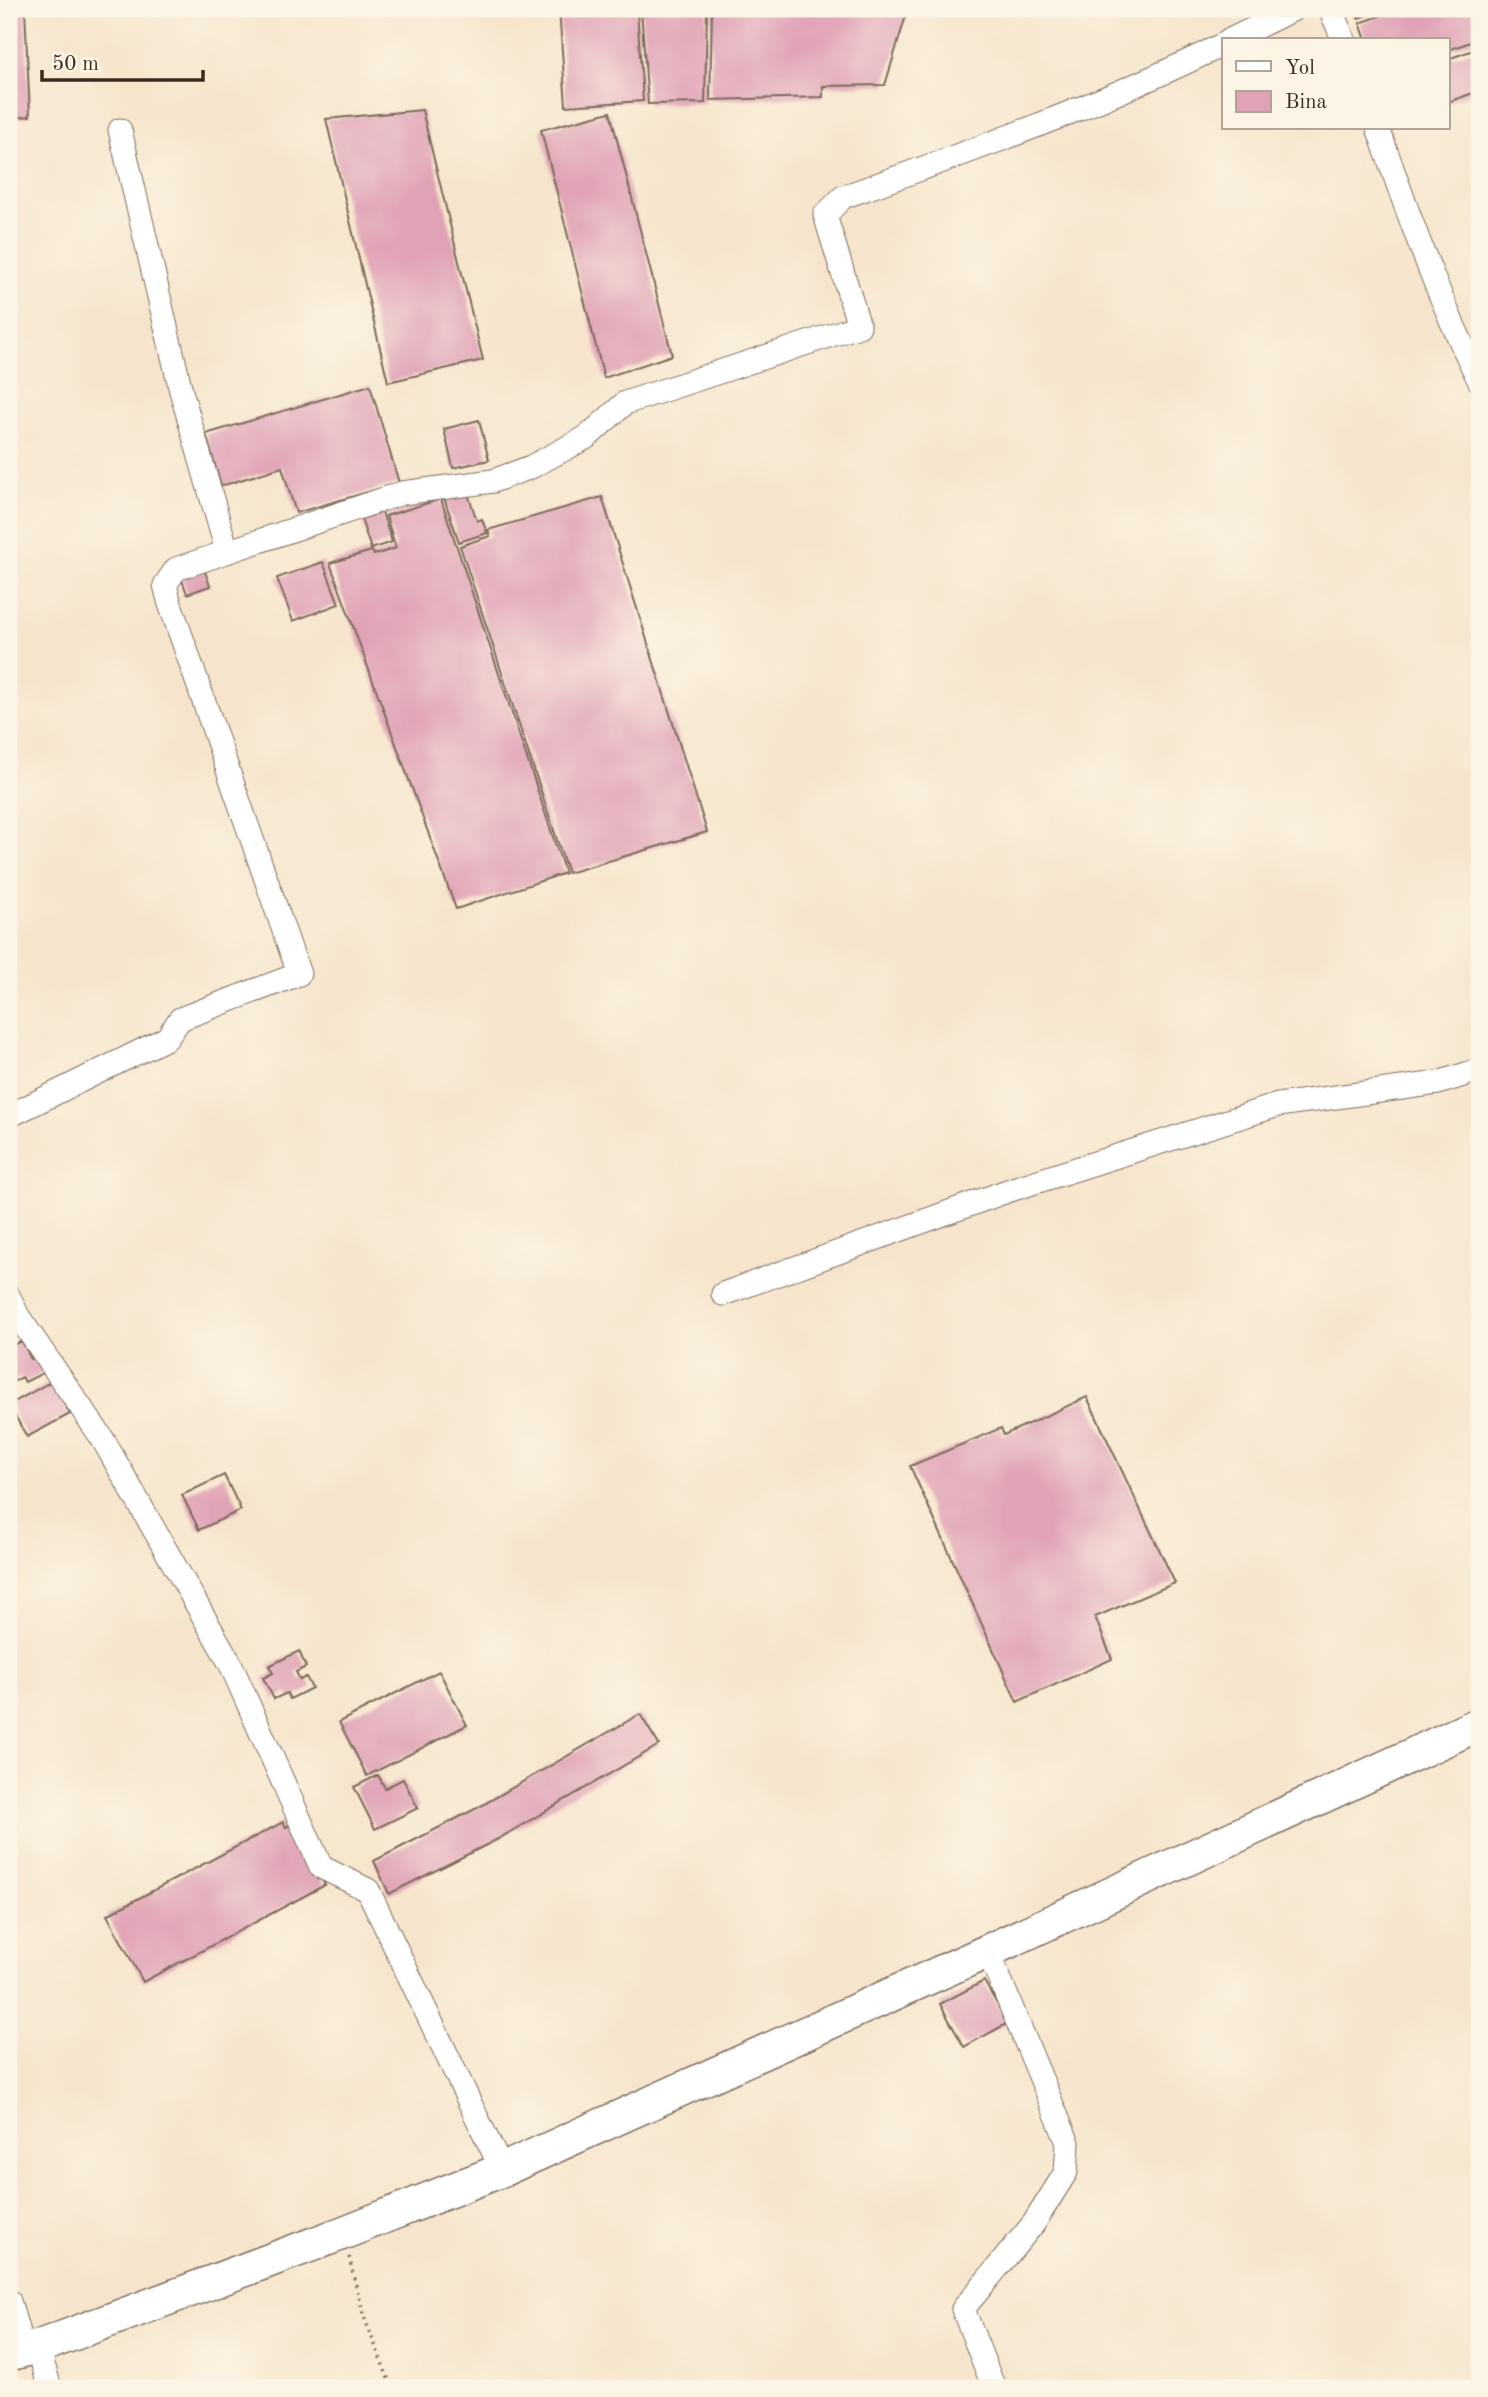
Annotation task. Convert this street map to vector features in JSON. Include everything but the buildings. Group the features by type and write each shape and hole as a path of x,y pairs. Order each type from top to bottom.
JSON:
{"street":[{"path":"1234,38 1294,9"},
{"path":"1330,9 1344,38"},
{"path":"9,1116 167,1038 180,1019 299,974 165,585 176,569 402,493 493,481 531,467 587,437 625,403 859,326 825,215 843,198 998,142 1172,69 1222,45"},
{"path":"120,130 181,391 227,551"},
{"path":"1379,130 1450,322 1479,380"},
{"path":"723,1294 1010,1190 1278,1105 1438,1083 1479,1070"},
{"path":"9,1297 18,1316 102,1438 230,1663 321,1867 368,1890 502,2170"},
{"path":"23,2350 343,2232 502,2170 988,1951 1479,1724"},
{"path":"988,1951 1068,2143 1066,2172 1034,2222 963,2309 994,2388"},
{"path":"9,2301 23,2350 50,2388"}],"path":[{"path":"343,2232 364,2317 392,2388"}]}
